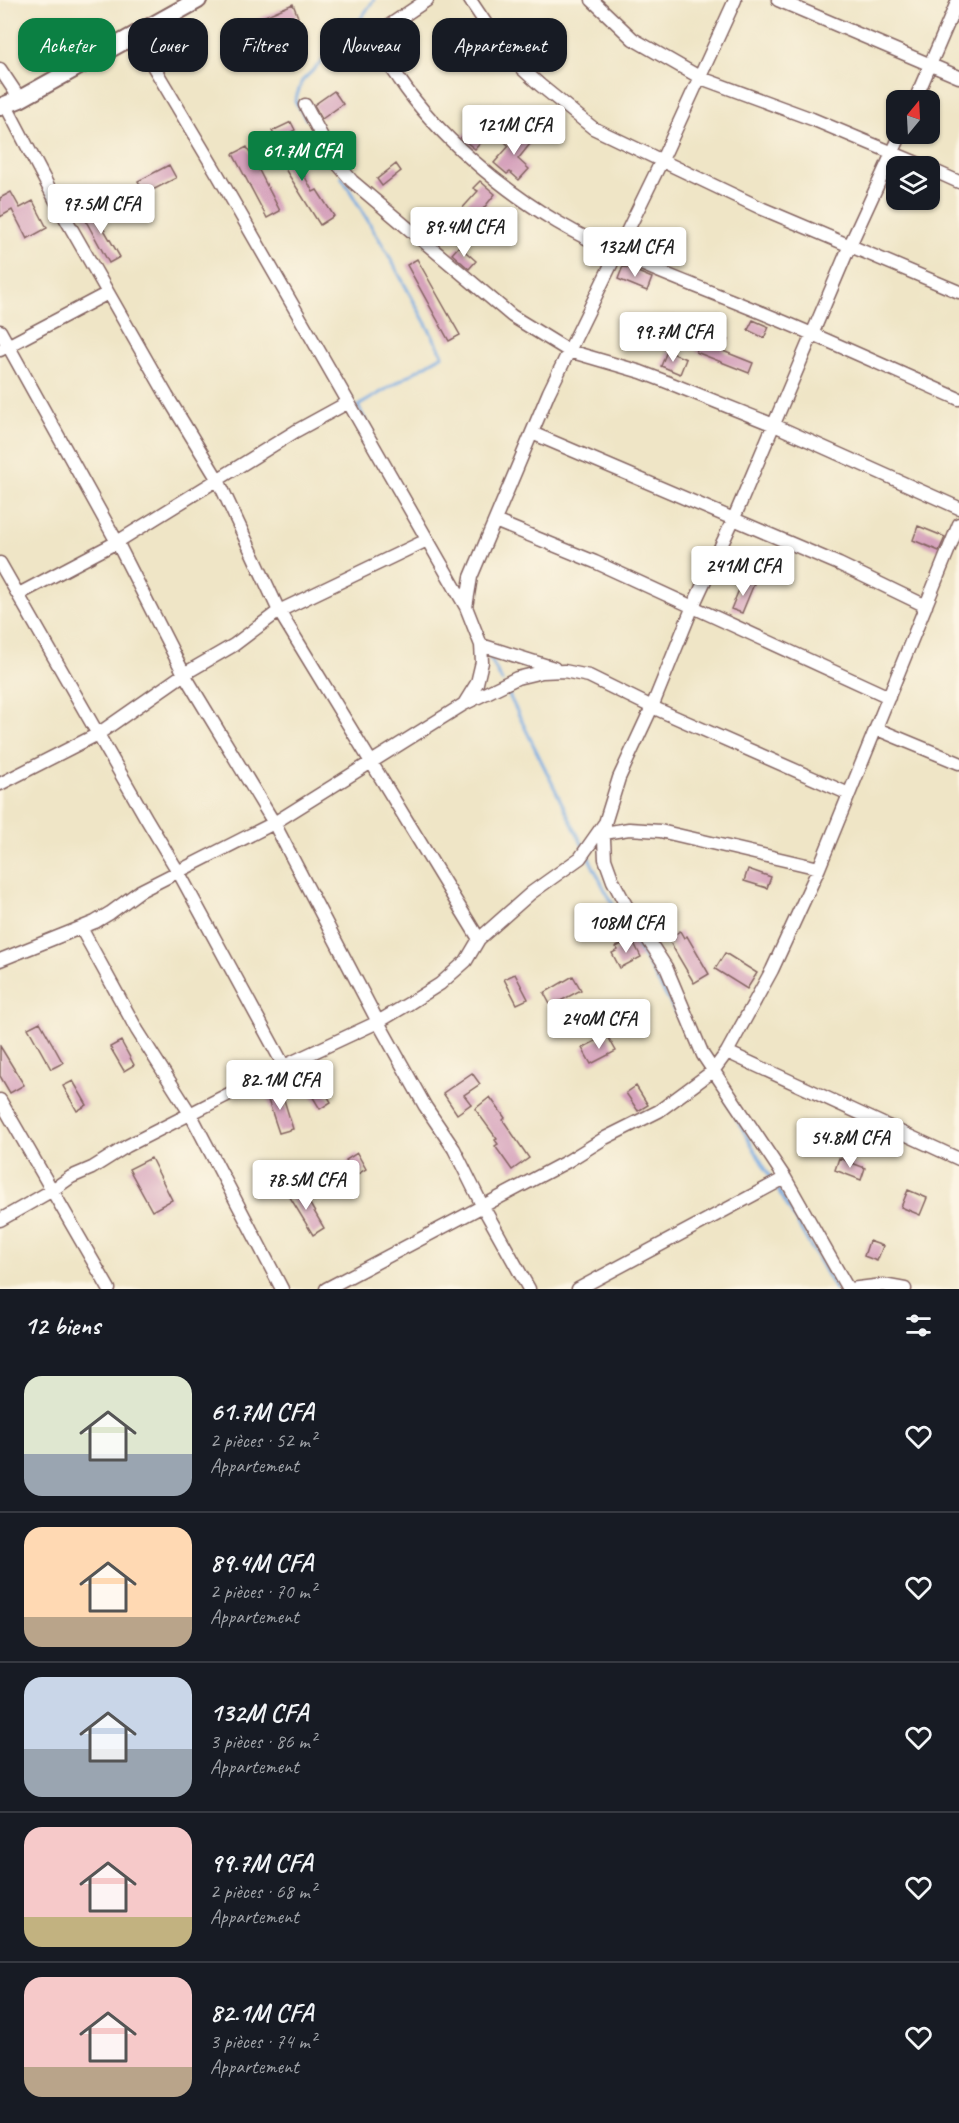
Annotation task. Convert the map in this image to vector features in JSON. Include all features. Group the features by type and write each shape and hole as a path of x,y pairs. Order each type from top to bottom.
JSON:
{"main road":[{"path":"164,18 198,0"},
{"path":"8,103 128,37"}],"street":[{"path":"427,0 378,33 376,40 408,91 442,133 499,182 556,222 618,253 813,334 959,399"},
{"path":"470,0 507,55 593,128 764,209 959,292"},
{"path":"592,0 633,39 701,78 900,156"},
{"path":"466,607 471,577 549,392 618,253 701,78 735,0"},
{"path":"778,0 959,77"},
{"path":"919,90 958,0"},
{"path":"0,69 8,103 59,207 166,396 218,480 279,611 479,939"},
{"path":"157,72 466,607 481,645 482,662 477,683 464,704"},
{"path":"305,105 335,161 358,186 512,316 569,351 641,372 774,425 959,508"},
{"path":"897,144 850,246 734,518 693,606 652,707 619,778 604,828 605,859 613,881 628,909 666,967 703,1055 785,1178 849,1289 883,1285 905,1289"},
{"path":"940,173 959,182"},
{"path":"4,348 108,293"},
{"path":"0,331 4,348 117,542 184,675 274,823 378,1022 425,1106 454,1149 529,1289"},
{"path":"19,594 117,542 296,431 347,403"},
{"path":"532,433 839,564 926,606"},
{"path":"495,521 595,562 889,697"},
{"path":"326,1289 660,1111 713,1071 728,1052 772,970 819,868 959,524"},
{"path":"0,784 98,734 184,675 234,645 279,611 427,540"},
{"path":"0,562 179,873 284,1066"},
{"path":"481,645 564,671 588,676 652,707 849,794"},
{"path":"0,960 110,913 140,891 274,823 464,704 517,678 542,672 564,671"},
{"path":"877,729 959,763"},
{"path":"604,828 652,830 819,868"},
{"path":"0,1220 127,1146 284,1066 378,1022 440,984 466,961 479,939 531,892 580,858 604,828"},
{"path":"81,927 137,1030 191,1115 282,1289"},
{"path":"728,1052 959,1159"},
{"path":"0,1100 109,1289"},
{"path":"579,1289 785,1178"}],"building":[{"path":"293,4 298,17 295,18 260,18"},
{"path":"334,91 343,104 322,119 314,105"},
{"path":"291,122 295,130 277,140 272,131"},
{"path":"470,128 484,139 475,149 461,138"},
{"path":"515,131 530,144 518,159 529,169 519,180 494,163 509,146 505,142"},
{"path":"284,137 313,192 317,190 334,216 320,225 270,145"},
{"path":"247,147 280,211 267,218 233,154"},
{"path":"396,164 401,171 382,186 377,179"},
{"path":"169,165 176,178 145,194 138,181"},
{"path":"480,181 495,194 472,223 459,212 478,191 473,188"},
{"path":"11,192 20,208 33,201 47,228 27,239 12,210 0,217 0,198"},
{"path":"91,207 120,257 109,263 81,212"},
{"path":"459,246 476,261 469,269 452,254"},
{"path":"417,259 460,335 449,341 407,265"},
{"path":"623,266 652,278 647,291 618,279"},
{"path":"672,315 688,320 684,332 668,326"},
{"path":"753,320 769,327 764,338 748,330"},
{"path":"714,334 728,340 723,351 753,363 749,373 696,352 700,341 709,345"},
{"path":"667,351 686,359 680,374 661,366"},
{"path":"918,526 945,537 939,551 913,540"},
{"path":"743,580 754,584 742,613 731,609"},
{"path":"748,869 771,877 767,888 744,881"},
{"path":"680,931 684,938 687,936 709,974 694,983 668,939"},
{"path":"632,939 641,957 620,968 612,953 618,950 616,947"},
{"path":"725,953 757,973 747,989 715,969"},
{"path":"515,974 528,999 517,1004 504,979"},
{"path":"573,976 581,990 551,1006 544,993"},
{"path":"40,1022 63,1063 51,1069 28,1028"},
{"path":"607,1035 616,1051 591,1064 582,1048"},
{"path":"121,1041 134,1065 124,1071 110,1047"},
{"path":"0,1046 24,1085 10,1093 0,1076"},
{"path":"472,1073 480,1084 464,1095 471,1104 457,1114 443,1093"},
{"path":"73,1081 87,1105 77,1111 63,1086"},
{"path":"320,1083 331,1102 320,1109 308,1089"},
{"path":"636,1086 648,1105 638,1111 626,1093"},
{"path":"281,1090 293,1129 279,1133 266,1094"},
{"path":"490,1097 529,1158 512,1170 495,1146 498,1144 495,1140 497,1139 475,1109"},
{"path":"357,1153 366,1169 355,1176 346,1160"},
{"path":"151,1158 172,1200 152,1211 129,1169"},
{"path":"839,1158 865,1168 861,1180 835,1170"},
{"path":"300,1187 324,1228 313,1235 288,1194"},
{"path":"908,1190 927,1198 920,1215 901,1207"},
{"path":"869,1241 883,1246 877,1261 864,1256"}],"waterway":[{"path":"306,119 295,101 302,81 349,35 374,0"},
{"path":"341,176 388,254 443,355 358,406 367,423"},
{"path":"487,652 502,681"},
{"path":"505,687 584,848"},
{"path":"587,854 605,890 688,1034"},
{"path":"727,1102 773,1182"},
{"path":"777,1188 835,1289"}]}
